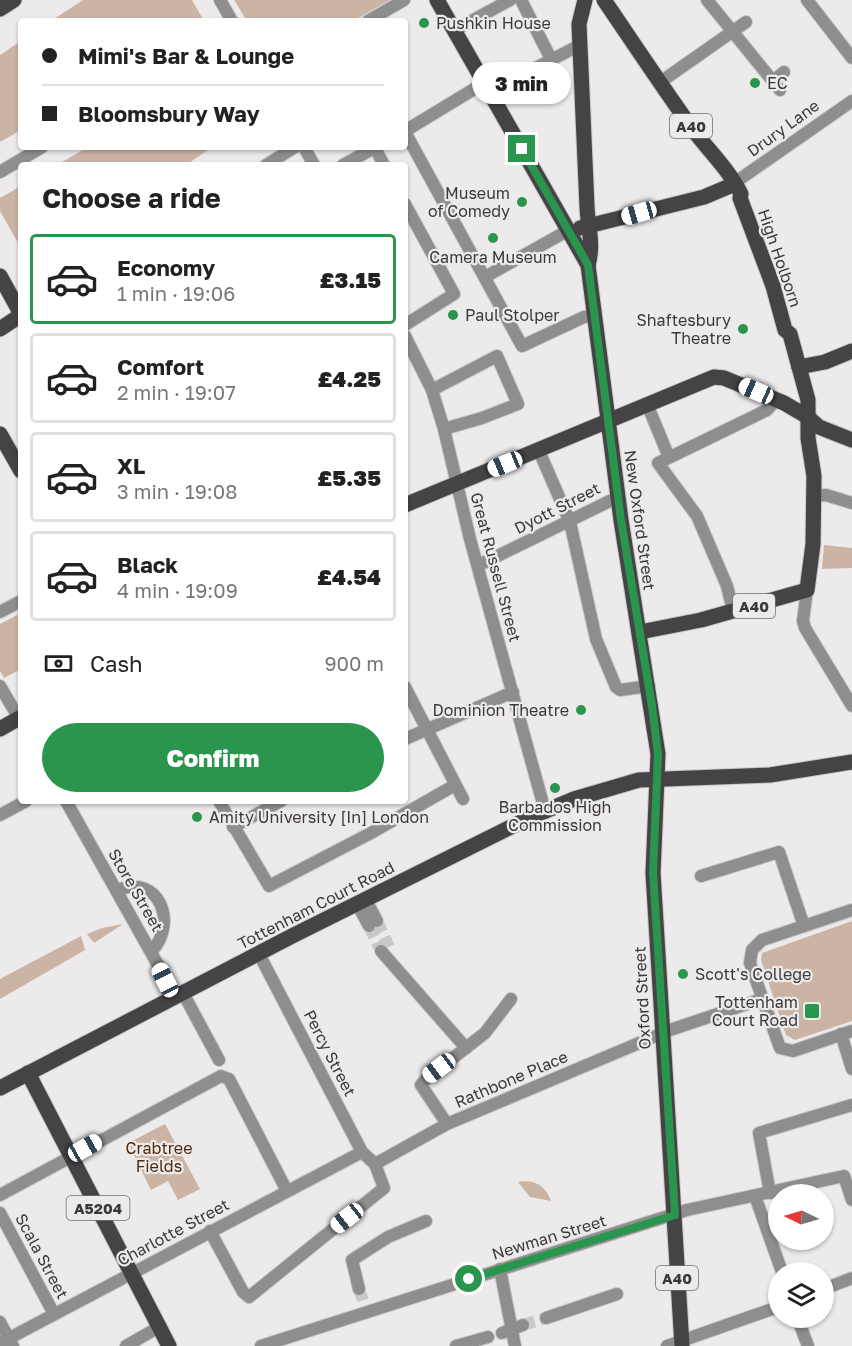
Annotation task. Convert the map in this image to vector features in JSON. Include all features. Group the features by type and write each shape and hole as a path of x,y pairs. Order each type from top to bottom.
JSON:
{"main road":[{"path":"0,9 14,0"},
{"name":"A40","path":"437,0 588,265"},
{"name":"A40","path":"604,0 660,83"},
{"path":"588,265 592,252 579,24 585,6 599,8 614,15"},
{"name":"High Holborn","path":"660,83 723,168 735,189 773,286 785,330 790,334 799,401 808,417 814,496 813,544 807,590"},
{"path":"567,231 735,189"},
{"name":"New Oxford Street","path":"588,265 607,422 649,686 658,754 657,779"},
{"path":"0,276 18,309"},
{"path":"0,329 18,316"},
{"path":"794,369 825,362 852,351"},
{"path":"408,504 716,376 776,400 808,417 825,430 852,440"},
{"path":"0,434 18,466"},
{"name":"A40","path":"640,632 733,611 807,590"},
{"path":"0,729 18,720"},
{"name":"Tottenham Court Road","path":"0,1088 259,954 545,811 627,782 770,775 852,762"},
{"name":"Oxford Street","path":"657,779 653,873 666,1031 675,1215 680,1220 682,1344"},
{"name":"A5204","path":"28,1073 169,1346"}],"street":[{"path":"373,18 404,0"},
{"path":"455,30 510,0"},
{"path":"521,0 551,59"},
{"path":"707,0 776,86 784,72"},
{"path":"807,0 852,58"},
{"path":"222,3 230,18"},
{"path":"660,83 746,22"},
{"path":"408,130 487,87 580,45"},
{"name":"Drury Lane","path":"735,189 852,101"},
{"path":"408,137 522,346 584,317 594,316"},
{"path":"0,172 37,150"},
{"path":"271,162 290,150"},
{"path":"349,162 370,150"},
{"path":"408,210 454,294 408,323"},
{"path":"485,277 567,231"},
{"name":"Great Russell Street","path":"408,342 432,390 444,429 456,483 545,811"},
{"path":"432,390 496,356 518,404 444,429"},
{"path":"663,459 767,410 776,400"},
{"path":"647,404 663,459 697,516 727,586 733,611"},
{"path":"539,451 570,522 596,639 616,687 620,690 649,686"},
{"path":"814,496 825,495 852,503"},
{"name":"Dyott Street","path":"479,565 618,497"},
{"path":"807,590 803,621 822,658 852,706"},
{"path":"0,612 18,603"},
{"path":"0,686 18,716"},
{"path":"408,692 463,800"},
{"path":"408,738 513,692"},
{"path":"221,804 269,886 371,833 456,785"},
{"path":"0,815 20,804"},
{"name":"Store Street","path":"68,804 152,951 219,1060"},
{"path":"231,823 274,804"},
{"path":"701,876 779,852 804,926"},
{"path":"118,890 128,886 139,886 157,898 164,913 164,931 152,951"},
{"path":"362,902 373,924"},
{"path":"852,910 762,940 752,950 750,963 777,1044 784,1051 793,1051 846,1033 852,1068"},
{"path":"385,949 391,960 466,1048"},
{"name":"Percy Street","path":"259,954 362,1152 375,1164"},
{"path":"447,1124 421,1085 426,1078 485,1033 511,999"},
{"name":"Rathbone Place","path":"375,1164 447,1124 666,1031 762,999"},
{"path":"0,1195 216,1077 227,1078 286,1191"},
{"path":"768,1184 759,1134 852,1105"},
{"name":"Charlotte Street","path":"7,1342 54,1314 362,1152"},
{"path":"210,1231 243,1293 249,1297 384,1188 375,1164"},
{"name":"Newman Street","path":"809,1184 844,1176 852,1200"},
{"name":"Newman Street","path":"261,1346 365,1308 500,1269 693,1208 756,1200 768,1194"},
{"path":"756,1200 778,1262"},
{"name":"Scala Street","path":"0,1213 54,1314"},
{"path":"359,1289 352,1260 388,1237 426,1221"},
{"path":"500,1269 515,1346"},
{"path":"834,1285 852,1278"},
{"path":"546,1318 617,1294"},
{"path":"682,1344 768,1311"},
{"path":"0,1322 7,1342"},
{"path":"126,1346 159,1327"},
{"path":"801,1328 808,1346"},
{"path":"456,1346 488,1337"}],"green space":[{"path":"83,0 192,0 202,18 56,18"},
{"path":"234,0 390,0 358,18 245,18"},
{"path":"18,43 18,132 0,142 0,55"},
{"path":"83,150 208,150 190,162 62,162"},
{"path":"18,188 18,243 0,211 0,198"},
{"path":"824,545 852,548 852,568 822,569"},
{"path":"18,615 18,671 4,678 0,671 0,624"},
{"path":"852,921 852,1021 795,1040 786,1035 761,960 762,953"},
{"path":"123,924 94,943 87,934 102,928"},
{"path":"81,936 85,950 0,999 0,979"},
{"name":"Crabtree Fields","path":"165,1124 200,1189 178,1200 168,1181 151,1190 128,1143"},
{"path":"518,1182 539,1185 546,1191 551,1201 530,1197"}],"tunnel":[{"path":"377,921 389,947"},
{"path":"369,926 381,951"},
{"path":"359,1289 364,1303"},
{"path":"523,1325 546,1318"}],"place":[{"name":"Pushkin House","path":"424,23"},
{"name":"EC","path":"755,83"},
{"name":"Museum of Comedy","path":"522,202"},
{"name":"Camera Museum","path":"493,238"},
{"name":"Paul Stolper","path":"453,315"},
{"name":"Shaftesbury Theatre","path":"743,329"},
{"name":"Dominion Theatre","path":"581,710"},
{"name":"Barbados High Commission","path":"555,788"},
{"name":"Amity University [In] London","path":"197,817"},
{"name":"Scott's College","path":"683,974"},
{"name":"Tottenham Court Road","path":"812,1011"}],"route":[{"path":"469,1279 675,1215 664,1076 653,873 658,754 652,706 621,520 588,265 522,149"}]}
